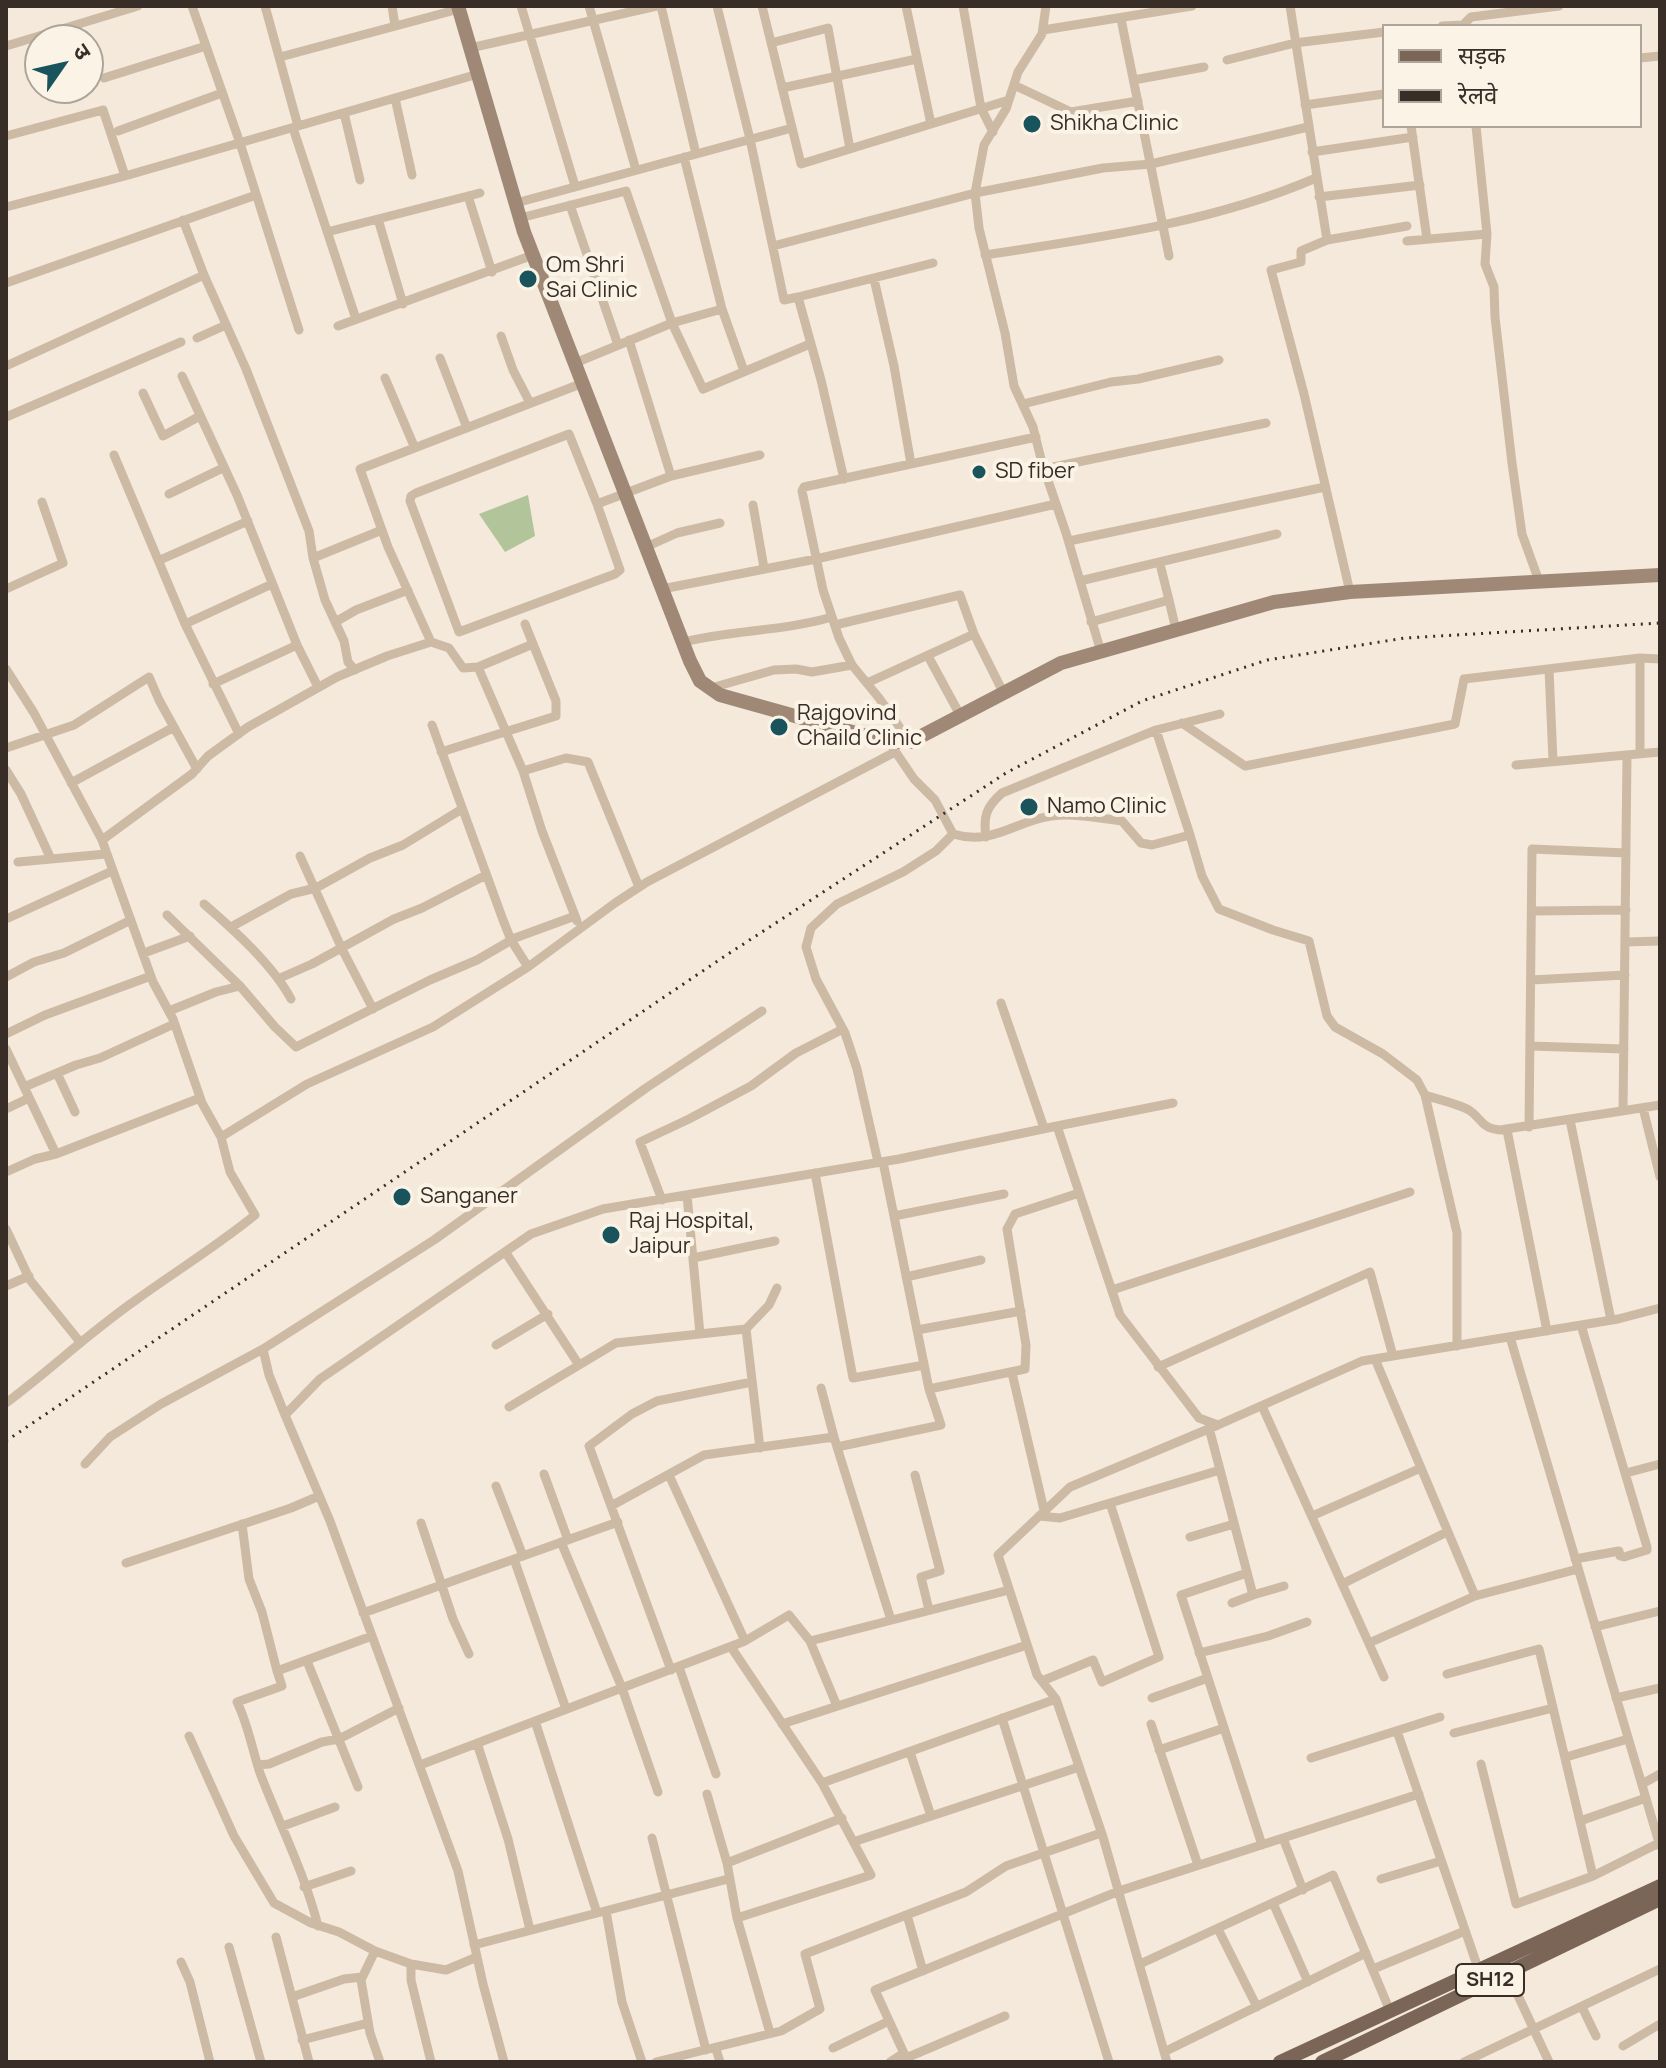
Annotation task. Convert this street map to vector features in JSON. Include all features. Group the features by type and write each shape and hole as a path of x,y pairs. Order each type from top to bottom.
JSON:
{"main road":[{"path":"1280,2062 1660,1886"},
{"name":"SH12","path":"1330,2060 1507,1972 1659,1904"}],"street":[{"path":"6,46 138,6"},
{"path":"192,6 240,143 299,330"},
{"path":"265,6 296,127 356,319"},
{"path":"392,6 395,26"},
{"path":"521,6 575,186"},
{"path":"589,6 636,170"},
{"path":"470,48 659,6 696,154"},
{"path":"717,6 750,139 784,300 933,263"},
{"path":"762,6 801,164 1009,100"},
{"path":"906,6 931,124"},
{"path":"963,6 981,108 993,132"},
{"path":"1046,6 1043,30 1018,72 1009,100 984,145 975,193 985,255 1005,333 1014,386 1036,437 1101,652"},
{"path":"1043,30 1190,6"},
{"path":"1290,6 1327,240"},
{"path":"1464,24 1471,17 1559,6"},
{"path":"280,57 458,8 533,255 700,681 720,695 892,747 914,779 935,800 953,834 970,839 986,837 1050,816 1083,816 1122,821 1141,843 1152,845 1190,835"},
{"path":"1121,19 1169,256"},
{"path":"771,43 828,28 850,149"},
{"path":"1227,60 1295,43 1382,32"},
{"path":"104,78 206,46"},
{"path":"782,88 917,59"},
{"path":"1134,80 1204,67"},
{"path":"6,207 125,176 478,74"},
{"path":"1014,85 1071,112 1138,101"},
{"path":"118,131 222,93"},
{"path":"1305,105 1382,94"},
{"path":"395,98 412,175"},
{"path":"6,136 103,110 125,176"},
{"path":"344,113 360,180"},
{"path":"773,246 975,193 1103,168 1151,164 1308,127"},
{"path":"516,203 792,128"},
{"path":"1411,128 1427,239"},
{"path":"1476,128 1487,234 1485,264 1494,287 1522,534 1539,581"},
{"path":"1312,152 1413,137"},
{"path":"684,157 722,309 744,371"},
{"path":"985,255 1067,243 1199,217 1252,202 1316,178"},
{"path":"1319,197 1420,185"},
{"path":"520,218 626,191 672,323 703,389 810,344"},
{"path":"327,232 480,193"},
{"path":"6,283 256,195"},
{"path":"468,196 492,272"},
{"path":"570,205 618,345"},
{"path":"378,219 403,304"},
{"path":"183,220 246,369 309,531 325,600 337,621 348,662 355,670"},
{"path":"1350,592 1304,394 1271,270 1301,262 1301,251 1327,240 1407,226"},
{"path":"1407,241 1487,234"},
{"path":"338,326 533,255"},
{"path":"6,366 204,275"},
{"path":"874,279 889,338 911,464"},
{"path":"798,297 844,479"},
{"path":"575,363 672,323 722,309"},
{"path":"197,338 226,325"},
{"path":"501,336 513,370 530,403"},
{"path":"629,340 671,476"},
{"path":"6,417 181,342"},
{"path":"440,358 467,428"},
{"path":"1023,404 1219,360"},
{"path":"182,376 248,521 297,645 318,687"},
{"path":"385,378 414,446"},
{"path":"431,642 382,530 360,469 583,383"},
{"path":"143,393 163,436 200,416"},
{"path":"1044,469 1266,423"},
{"path":"569,434 597,504 620,570 459,632 411,496 569,434"},
{"path":"910,742 852,665 823,590 802,491 810,484 1036,437"},
{"path":"114,455 185,624 239,734"},
{"path":"597,504 671,476 760,455"},
{"path":"169,494 223,468"},
{"path":"1069,541 1325,487"},
{"path":"6,589 63,563 42,502"},
{"path":"662,589 816,559 1056,504"},
{"path":"753,505 764,568"},
{"path":"160,560 248,521"},
{"path":"646,547 677,533 720,523"},
{"path":"313,558 382,530"},
{"path":"1080,581 1277,534"},
{"path":"1161,568 1176,630"},
{"path":"221,1137 307,1084 433,1027 528,967 639,887 892,747 910,742 1061,663 1274,602 1350,592 1660,575"},
{"path":"185,624 272,584"},
{"path":"337,621 408,590"},
{"path":"683,642 767,627 834,621 960,595 974,634 1003,692"},
{"path":"1091,622 1169,600"},
{"path":"441,752 556,716 556,701 525,624"},
{"path":"867,683 974,634"},
{"path":"102,840 147,809 197,769 208,756 239,734 318,687 355,670 431,642 449,648 463,668 478,667 533,644"},
{"path":"213,684 297,645"},
{"path":"928,656 960,715"},
{"path":"1640,658 1640,754"},
{"path":"1182,723 1245,766 1455,724 1464,679 1640,658 1660,659"},
{"path":"711,689 774,670 812,672 852,665"},
{"path":"478,667 523,771 547,844 581,929"},
{"path":"1549,669 1553,761"},
{"path":"6,1403 80,1342 255,1215 230,1172 221,1137 200,1098 169,1011 151,976 102,840 46,736 7,674"},
{"path":"6,748 74,725 149,677 197,769"},
{"path":"986,837 984,819 990,804 1002,793 1156,730 1220,714"},
{"path":"432,725 511,940 528,967"},
{"path":"71,783 174,727"},
{"path":"1156,730 1202,876 1219,909 1309,941 1314,951 1327,1016 1335,1027 1383,1054 1417,1080 1425,1095 1457,1233 1457,1346"},
{"path":"1516,765 1660,752"},
{"path":"1623,1111 1627,755"},
{"path":"523,771 566,758 588,762 639,887"},
{"path":"6,770 21,794 51,859"},
{"path":"231,927 291,894 316,888 370,858 403,845 462,809"},
{"path":"611,1506 704,1455 836,1442 941,1425 929,1389 894,1216 857,1069 843,1029 816,979 806,947 811,928 837,904 903,872 936,851 953,834"},
{"path":"1529,1127 1532,849 1626,853"},
{"path":"18,862 106,854"},
{"path":"300,856 373,1009"},
{"path":"6,919 112,871"},
{"path":"280,978 486,875"},
{"path":"204,904 280,978 291,999"},
{"path":"1532,911 1626,910"},
{"path":"167,915 240,986 296,1047 477,960 511,940 575,916"},
{"path":"6,977 131,920"},
{"path":"144,953 190,936"},
{"path":"1625,942 1660,941"},
{"path":"1531,980 1625,975"},
{"path":"6,1034 45,1015 151,976"},
{"path":"169,1011 240,986"},
{"path":"1001,1003 1044,1128"},
{"path":"85,1464 110,1437 161,1404 263,1349 434,1240 646,1088 762,1011"},
{"path":"24,1087 100,1058 174,1024"},
{"path":"662,1200 640,1142 751,1086 796,1053 843,1029"},
{"path":"1530,1046 1624,1049"},
{"path":"6,1049 56,1154"},
{"path":"57,1073 75,1112"},
{"path":"1425,1095 1471,1111 1480,1124 1491,1129 1507,1130 1660,1105"},
{"path":"6,1109 29,1098"},
{"path":"6,1172 167,1108 200,1098"},
{"path":"285,1415 320,1379 531,1234 603,1209 880,1162 1173,1103"},
{"path":"1643,1108 1660,1177"},
{"path":"1570,1120 1611,1320"},
{"path":"1057,1126 1120,1315 1199,1418 1213,1426"},
{"path":"1507,1130 1547,1331"},
{"path":"815,1173 853,1378 924,1365"},
{"path":"1112,1290 1410,1192"},
{"path":"929,1389 1025,1369 1026,1345 1007,1229 1015,1214 1079,1193"},
{"path":"894,1216 1004,1194"},
{"path":"687,1195 700,1334"},
{"path":"6,1229 29,1276 80,1342"},
{"path":"693,1258 775,1241"},
{"path":"506,1253 579,1365"},
{"path":"906,1277 981,1260"},
{"path":"1158,1367 1370,1272 1393,1356"},
{"path":"6,1286 29,1276"},
{"path":"509,1407 616,1343 746,1329 769,1305 777,1288"},
{"path":"1366,1953 1165,2057 1101,1833 1056,1699 1037,1675 998,1555 1070,1487 1362,1361 1611,1320 1660,1308"},
{"path":"917,1330 1021,1311"},
{"path":"496,1345 548,1314"},
{"path":"1369,1643 1475,1596 1577,1564 1618,1547 1620,1556 1624,1557 1647,1550 1581,1325"},
{"path":"746,1329 760,1448"},
{"path":"1481,1764 1516,1904 1593,1876 1660,1844 1657,1824 1628,1739 1510,1337"},
{"path":"263,1349 269,1375 319,1496 458,1871 504,2062"},
{"path":"1375,1359 1475,1596"},
{"path":"1012,1373 1042,1513"},
{"path":"716,1774 589,1446 632,1414 657,1401 752,1382"},
{"path":"821,1388 891,1620"},
{"path":"1262,1406 1384,1677"},
{"path":"1213,1426 1220,1470 1253,1595"},
{"path":"1626,1473 1660,1464"},
{"path":"1312,1516 1421,1468"},
{"path":"1042,1513 1060,1518 1220,1470"},
{"path":"544,1474 565,1541 658,1792"},
{"path":"669,1475 745,1641"},
{"path":"915,1475 940,1571 921,1577 929,1610"},
{"path":"496,1486 566,1709"},
{"path":"126,1563 319,1496"},
{"path":"1042,1681 1093,1660 1102,1682 1159,1657 1110,1503"},
{"path":"363,1613 618,1522"},
{"path":"421,1523 441,1585 469,1654"},
{"path":"242,1524 249,1579 262,1612 282,1686 237,1702 318,1926"},
{"path":"1190,1537 1234,1524"},
{"path":"1342,1584 1447,1532"},
{"path":"1247,1573 1181,1595 1262,1845"},
{"path":"1232,1603 1284,1586"},
{"path":"810,1641 1009,1590"},
{"path":"1595,1627 1660,1611"},
{"path":"420,1765 731,1647 789,1615 810,1641 837,1706"},
{"path":"1199,1653 1268,1636 1307,1622"},
{"path":"277,1671 372,1636"},
{"path":"782,1724 1027,1645"},
{"path":"731,1647 822,1783 856,1841 871,1875 737,1918"},
{"path":"1447,1674 1539,1649 1593,1876"},
{"path":"307,1661 358,1787"},
{"path":"1152,1698 1208,1678"},
{"path":"1616,1698 1660,1688"},
{"path":"822,1783 1056,1699"},
{"path":"258,1765 269,1764 322,1742 339,1739 399,1708"},
{"path":"1454,1733 1553,1708"},
{"path":"1311,1758 1440,1717"},
{"path":"1002,1718 1109,2062"},
{"path":"535,1721 602,1912 622,2002 642,2062"},
{"path":"1151,1724 1198,1865"},
{"path":"1159,1750 1224,1728"},
{"path":"1397,1731 1479,1971"},
{"path":"189,1736 234,1836 274,1903 318,1926 411,1964 446,1970 477,1957"},
{"path":"1566,1757 1628,1739"},
{"path":"477,1743 508,1839 530,1930"},
{"path":"910,1752 931,1816"},
{"path":"856,1841 1079,1767"},
{"path":"1642,1784 1660,1774"},
{"path":"707,1794 727,1863 737,1918 770,2033"},
{"path":"906,2058 875,1990 1119,1891 1419,1794"},
{"path":"1580,1821 1646,1798"},
{"path":"283,1826 335,1807"},
{"path":"727,1863 842,1818"},
{"path":"656,2062 781,2031 820,2009 805,1954 966,1892 1006,1866 1101,1833"},
{"path":"652,1838 711,2050 720,2062"},
{"path":"1283,1838 1303,1890"},
{"path":"1381,1879 1441,1861"},
{"path":"304,1887 351,1871"},
{"path":"1140,1964 1333,1875 1390,2011"},
{"path":"474,1945 728,1879"},
{"path":"1273,1903 1308,1982"},
{"path":"907,1915 923,1971"},
{"path":"1218,1929 1257,2007"},
{"path":"1373,1969 1465,1931"},
{"path":"276,1937 309,2062"},
{"path":"229,1947 261,2062"},
{"path":"375,1951 362,1977 368,2023 380,2062"},
{"path":"181,1962 190,1982 210,2062"},
{"path":"411,1964 411,1980 431,2062"},
{"path":"1464,2062 1660,1969"},
{"path":"1507,1972 1549,2062"},
{"path":"292,1997 344,1979 362,1977"},
{"path":"1582,2007 1596,2036"},
{"path":"890,2062 1005,2016"},
{"path":"833,2048 889,2021"},
{"path":"302,2040 368,2023"},
{"path":"1623,2046 1660,2024"}],"green space":[{"path":"528,495 535,536 505,552 479,514"}],"railway":[{"path":"6,1441 722,958 1006,773 1142,701 1267,660 1405,638 1660,623"}],"place":[{"name":"Shikha Clinic","path":"1032,124"},
{"name":"Om Shri Sai Clinic","path":"528,279"},
{"name":"SD fiber","path":"979,472"},
{"name":"Rajgovind Chaild Clinic","path":"779,727"},
{"name":"Namo Clinic","path":"1029,807"},
{"name":"Sanganer","path":"402,1197"},
{"name":"Raj Hospital, Jaipur","path":"611,1235"}]}
